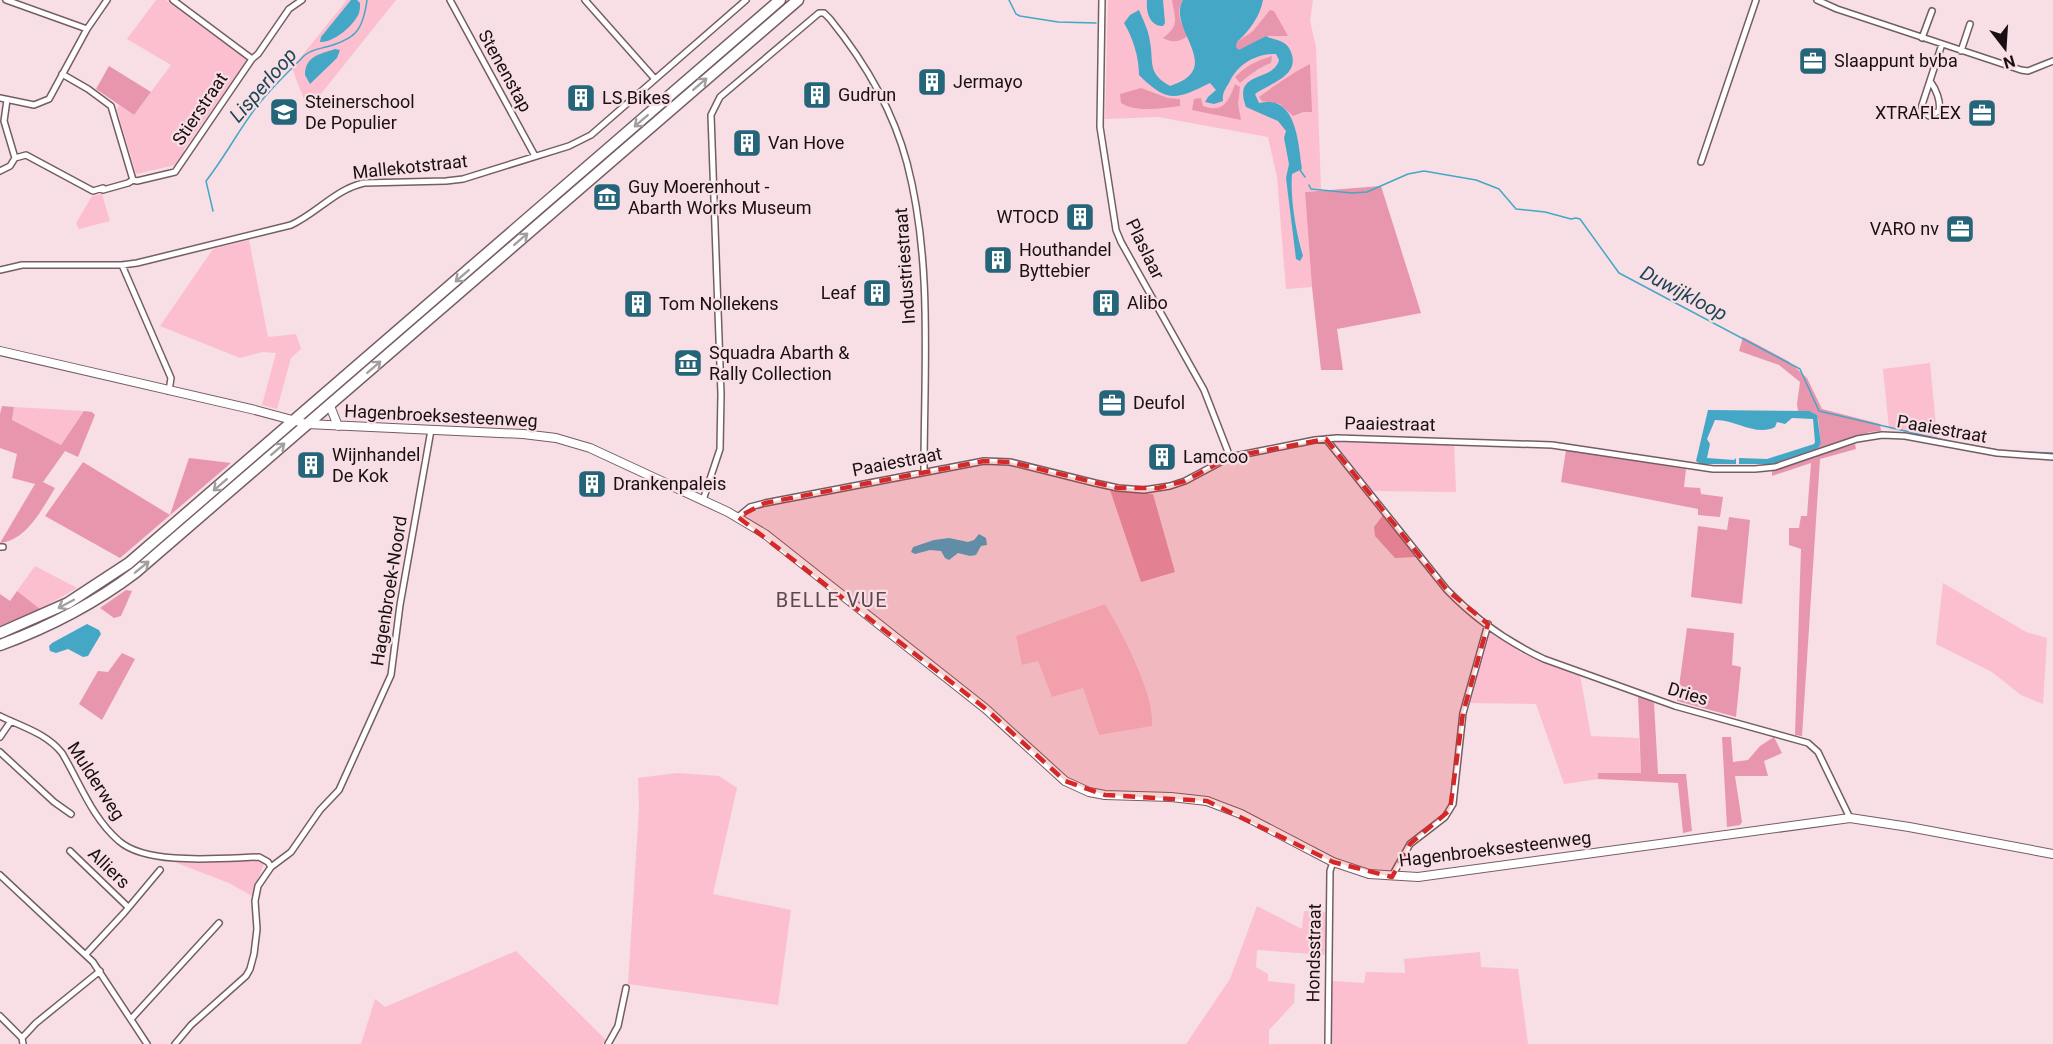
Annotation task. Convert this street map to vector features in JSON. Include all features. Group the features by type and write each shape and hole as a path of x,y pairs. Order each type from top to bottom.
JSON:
{"highway":[{"path":"0,633 68,603 112,576 780,0"},
{"path":"0,645 65,617 120,584 151,560 798,0"}],"street":[{"path":"6,0 25,3 87,29"},
{"path":"0,171 10,166 15,158 4,121 3,99 34,105 49,99 87,29 108,0"},
{"path":"173,0 252,59"},
{"name":"Stenenstap","path":"450,0 535,156"},
{"path":"585,0 655,79"},
{"name":"Mallekotstraat","path":"0,270 22,265 122,265 291,225 309,216 342,190 353,185 463,179 568,146 591,135 746,0"},
{"name":"Plaslaar","path":"1102,0 1099,111 1116,230 1204,390 1230,456"},
{"path":"1701,162 1756,0"},
{"path":"1817,0 1922,38 2021,70 2028,71 2053,61"},
{"name":"Stierstraat","path":"15,158 26,155 93,191 175,172 252,59 297,1"},
{"path":"1922,38 1932,11"},
{"name":"Industriestraat","path":"703,500 720,449 711,115 720,97 819,13 824,13 830,19 864,66 889,114 907,161 917,206 923,267 924,472"},
{"path":"1961,51 1970,24"},
{"path":"1930,81 1940,106 1939,111 1929,116 1923,112 1922,105 1942,44"},
{"path":"62,74 111,106 133,180"},
{"path":"122,265 171,378 170,391"},
{"name":"Hagenbroeksesteenweg","path":"0,351 273,415 293,422 523,434 556,438 590,448 738,517 784,549 986,709 1065,782 1089,792 1105,795 1171,797 1207,801 1240,814 1333,862 1369,874 1418,878 1850,818 2053,854"},
{"path":"330,406 338,426"},
{"path":"273,415 277,436"},
{"name":"Hagenbroek-Noord","path":"175,1044 191,1025 246,976 250,969 257,929 256,893 265,874 291,852 320,810 339,790 391,675 400,604 431,430"},
{"name":"Paaiestraat","path":"738,517 750,507 765,503 995,460 1118,488 1144,490 1185,481 1230,456 1326,439 1359,438 1552,445 1713,469 1775,467 1857,439 1882,435 1905,436 1997,453 2053,457"},
{"name":"Dries","path":"1326,439 1447,590 1467,610 1524,650 1706,716 1808,743 1818,753 1850,818"},
{"path":"1392,877 1410,844 1445,817 1454,804 1463,713 1488,624"},
{"name":"Mulderweg","path":"0,716 44,736 57,747 98,817 126,846 172,858 258,857 268,862 271,867"},
{"path":"0,736 11,722"},
{"path":"0,752 54,802 71,814"},
{"name":"Alliers","path":"70,851 128,907"},
{"name":"Hondsstraat","path":"1328,1044 1330,871 1333,862"},
{"name":"Alliers","path":"86,954 160,870"},
{"path":"0,875 86,954 132,1018 147,1044"},
{"path":"132,1018 219,923"},
{"path":"0,1016 23,1041 36,1023 100,971"},
{"path":"608,1044 618,1026 626,988"}],"highlighted area":[{"path":"1326,439 1447,590 1488,624 1463,713 1450,810 1410,844 1392,877 1333,862 1207,801 1105,795 1065,781 986,709 738,517 765,503 984,461 1010,462 1118,488 1158,488 1185,481 1230,457"}],"shaded area":[{"path":"156,0 166,0 247,60 175,165 136,174 117,110 119,105 134,115 171,65 127,39"},
{"path":"347,0 396,0 308,110 292,68"},
{"path":"1108,0 1313,0 1310,21 1316,47 1321,190 1305,192 1312,287 1286,289 1277,177 1268,137 1158,117 1105,119"},
{"path":"1172,0 1183,0 1179,14 1188,35 1176,41 1163,38 1172,29 1175,21"},
{"path":"1270,10 1274,11 1288,36 1266,36 1239,51 1236,47 1237,42 1253,31"},
{"path":"1272,56 1271,63 1240,83 1235,77 1252,64"},
{"path":"1310,64 1312,112 1303,112 1293,116 1280,104 1262,101 1259,97 1291,75"},
{"path":"109,66 151,92 134,115 96,89"},
{"path":"1235,84 1240,87 1238,104 1241,120 1192,110 1194,99 1201,98 1203,106 1221,107 1228,100"},
{"path":"1141,88 1168,98 1180,99 1180,106 1142,109 1121,103 1120,94"},
{"path":"1381,186 1421,313 1337,329 1343,370 1321,370 1305,192"},
{"path":"102,194 110,221 79,229 76,223 92,196"},
{"path":"249,240 268,337 296,334 301,349 291,358 277,409 262,405 276,353 262,352 240,358 160,326 213,249"},
{"path":"1743,337 1788,361 1807,378 1822,409 1880,424 1881,431 1870,432 1776,465 1762,466 1792,457 1821,443 1818,419 1809,412 1798,411 1800,382 1779,365 1739,351"},
{"path":"1930,363 1937,437 1889,429 1883,369"},
{"path":"2,406 14,407 12,420 61,445 84,411 95,415 78,457 65,451 43,482 55,488 39,514 18,536 0,543 35,484 12,478 17,454 0,448"},
{"path":"14,407 84,411 61,445 12,420"},
{"path":"1333,442 1454,444 1456,492 1372,491"},
{"path":"1855,444 1856,449 1820,459 1802,736 1795,735 1801,549 1789,545 1789,528 1799,528 1801,516 1807,516 1811,463 1772,476 1772,470"},
{"path":"1566,450 1686,469 1684,487 1700,488 1701,494 1723,497 1720,517 1698,515 1698,509 1561,482"},
{"path":"189,458 231,463 120,558 45,516 83,462 170,515"},
{"path":"1110,490 1153,494 1175,572 1141,582"},
{"path":"1383,515 1416,557 1395,558 1375,536 1374,527"},
{"path":"1729,517 1750,520 1742,604 1691,597 1698,526 1727,530"},
{"path":"35,566 77,588 40,609 17,591"},
{"path":"1943,583 2026,632 2047,638 2043,704 2021,695 1992,672 1936,644"},
{"path":"126,590 132,591 121,616 114,618 100,608"},
{"path":"17,591 40,609 0,626 0,594 10,601"},
{"path":"1105,604 1143,681 1152,713 1152,726 1099,735 1083,688 1052,697 1038,661 1022,665 1016,636"},
{"path":"1687,628 1734,633 1732,665 1741,667 1736,717 1677,701"},
{"path":"1490,630 1521,653 1580,675 1591,736 1639,738 1641,773 1598,773 1598,779 1564,784 1536,704 1468,703"},
{"path":"122,653 135,659 102,720 79,704 98,671 108,672"},
{"path":"1638,696 1654,703 1658,774 1686,774 1692,831 1683,833 1678,783 1598,779 1598,773 1641,773"},
{"path":"1722,737 1731,737 1733,762 1748,760 1760,746 1774,737 1782,753 1764,761 1768,776 1735,776 1742,822 1740,825 1727,827"},
{"path":"677,773 719,776 737,788 713,894 791,910 778,1005 628,984 639,808 638,778"},
{"path":"251,858 264,863 252,896 229,883 169,860"},
{"path":"1257,906 1302,929 1304,911 1325,912 1326,955 1257,950 1256,967 1268,974 1268,981 1295,984 1294,1003 1269,1030 1269,1044 1186,1044 1230,979"},
{"path":"516,951 606,1040 602,1044 361,1044 375,999 385,1007"},
{"path":"1480,952 1481,967 1518,969 1528,1044 1331,1044 1332,981 1364,983 1366,972 1405,973 1404,959"}],"water":[{"path":"351,0 357,0 360,3 356,18 337,37 320,42 321,37"},
{"path":"1147,0 1163,0 1165,23 1163,26 1152,21 1147,9"},
{"path":"1183,0 1263,0 1257,18 1237,42 1236,47 1239,50 1266,36 1284,43 1291,52 1293,63 1291,69 1281,79 1255,94 1259,103 1272,102 1281,106 1288,113 1297,134 1302,169 1292,174 1292,194 1303,256 1300,261 1296,259 1286,178 1289,164 1284,138 1286,131 1278,121 1246,107 1243,95 1244,87 1249,82 1275,67 1279,60 1276,54 1254,58 1242,65 1226,87 1223,101 1214,104 1205,102 1216,90 1210,83 1188,93 1172,96 1157,90 1139,75 1135,48 1124,23 1130,15 1139,10 1148,34 1153,67 1158,77 1170,86 1186,78 1194,69 1195,59 1180,11"},
{"path":"335,49 340,50 337,58 310,84 305,75 308,64 314,57"},
{"path":"1708,410 1809,411 1817,415 1821,443 1818,448 1772,464 1739,464 1739,458 1767,459 1814,444 1813,419 1792,418 1785,424 1777,422 1775,427 1768,430 1715,420 1707,439 1710,444 1707,458 1734,460 1736,458 1736,464 1701,464 1696,461"},
{"path":"979,534 986,538 987,545 981,546 976,555 958,553 949,560 941,551 930,550 915,554 911,552 913,547 934,540 949,538 968,542 974,540"},
{"path":"87,624 99,630 101,634 88,656 83,657 68,649 56,653 50,651 49,646 52,643"}],"waterway":[{"name":"Lisperloop","path":"213,211 206,181 251,114 305,55 351,37 360,26 367,0"},
{"name":"Duwijkloop","path":"1009,0 1016,14 1020,16 1058,22 1096,23"},
{"name":"Duwijkloop","path":"1300,170 1305,177"},
{"name":"Duwijkloop","path":"1309,185 1311,189 1352,193 1367,192 1408,174 1424,171 1476,180 1499,189 1516,209 1580,219 1619,273 1800,369 1819,411 1957,443"},
{"name":"Duwijkloop","path":"1964,444 2003,451 2053,453"}],"place":[{"name":"Slaappunt bvba","path":"1813,61"},
{"name":"Jermayo","path":"932,82"},
{"name":"Gudrun","path":"817,95"},
{"name":"LS Bikes","path":"581,98"},
{"name":"Steinerschool De Populier","path":"284,112"},
{"name":"XTRAFLEX","path":"1982,113"},
{"name":"Van Hove","path":"747,143"},
{"name":"Guy Moerenhout - Abarth Works Museum","path":"607,197"},
{"name":"WTOCD","path":"1080,217"},
{"name":"VARO nv","path":"1960,229"},
{"name":"Houthandel Byttebier","path":"998,260"},
{"name":"Leaf","path":"877,293"},
{"name":"Alibo","path":"1106,303"},
{"name":"Tom Nollekens","path":"638,304"},
{"name":"Squadra Abarth & Rally Collection","path":"688,363"},
{"name":"Deufol","path":"1112,403"},
{"name":"Lamcoo","path":"1162,457"},
{"name":"Wijnhandel De Kok","path":"311,465"},
{"name":"Drankenpaleis","path":"592,484"}],"district":[{"name":"BELLE VUE","path":"832,600"}]}
